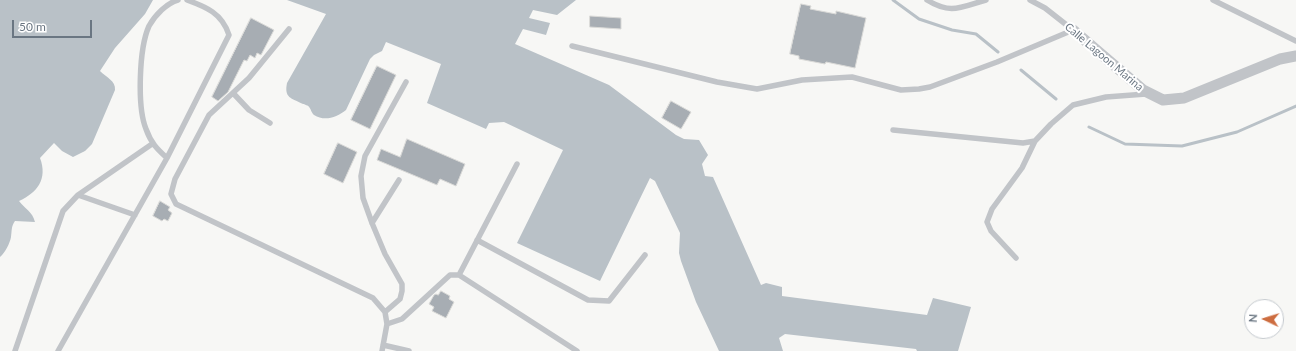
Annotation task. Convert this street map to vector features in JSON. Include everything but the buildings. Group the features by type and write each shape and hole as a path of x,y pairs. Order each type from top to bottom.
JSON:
{"street":[{"name":"Calle Lagoon Marina","path":"1073,30 1143,90 1163,100 1184,98 1280,59 1296,56"}],"lane":[{"path":"167,158 152,144 145,128 140,98 140,67 149,26 158,14 172,2 178,0"},
{"path":"58,351 167,158 229,34 226,24 213,11 186,0"},
{"path":"927,0 935,5 952,10 986,0"},
{"name":"Calle Lagoon Marina","path":"1030,0 1045,8 1073,30"},
{"path":"1213,0 1296,41"},
{"path":"289,29 249,78 209,115 175,179 171,194 176,204 373,298 385,312 387,324 382,348 409,351"},
{"path":"572,46 717,82 757,88 802,80 852,77 901,90 907,90 930,87 997,62 1073,30"},
{"path":"385,312 400,299 402,284 372,223 363,198 361,176 365,156 406,82"},
{"path":"233,93 249,110 270,122"},
{"path":"1016,258 991,231 987,222 992,209 1022,168 1035,141 1051,124 1073,105 1106,97 1151,94"},
{"path":"893,130 1023,143 1035,141"},
{"path":"15,351 63,211 78,195 152,144"},
{"path":"459,275 517,164"},
{"path":"372,223 399,180"},
{"path":"78,195 134,215"},
{"path":"477,240 588,300 597,302 609,301 645,255"},
{"path":"387,324 402,319 450,275 459,275 577,351"}],"shaded area":[{"path":"0,0 153,0 145,14 115,48 100,71 114,84 115,90 92,144 85,151 73,157 62,151 54,143 40,158 43,172 42,179 31,194 19,201 34,218 35,222 15,221 8,245 0,257"},
{"path":"287,0 576,0 557,15 533,10 529,18 550,23 546,35 523,29 515,44 609,85 676,135 684,139 699,140 708,155 702,164 705,176 713,177 761,285 766,283 782,287 782,296 927,315 933,298 971,307 958,351 917,351 916,349 785,334 779,338 783,351 719,351 696,302 681,261 679,253 680,233 655,181 650,178 600,281 517,243 563,150 504,122 489,123 486,129 427,103 441,64 386,42 382,51 370,59 346,110 331,118 322,118 314,115 308,106 289,97 286,88 287,83 326,14"}],"waterway":[{"path":"893,0 919,19 952,30 976,34 998,52"},
{"path":"1021,70 1056,99"},
{"path":"1089,127 1125,144 1182,146 1237,132 1296,106"}]}
